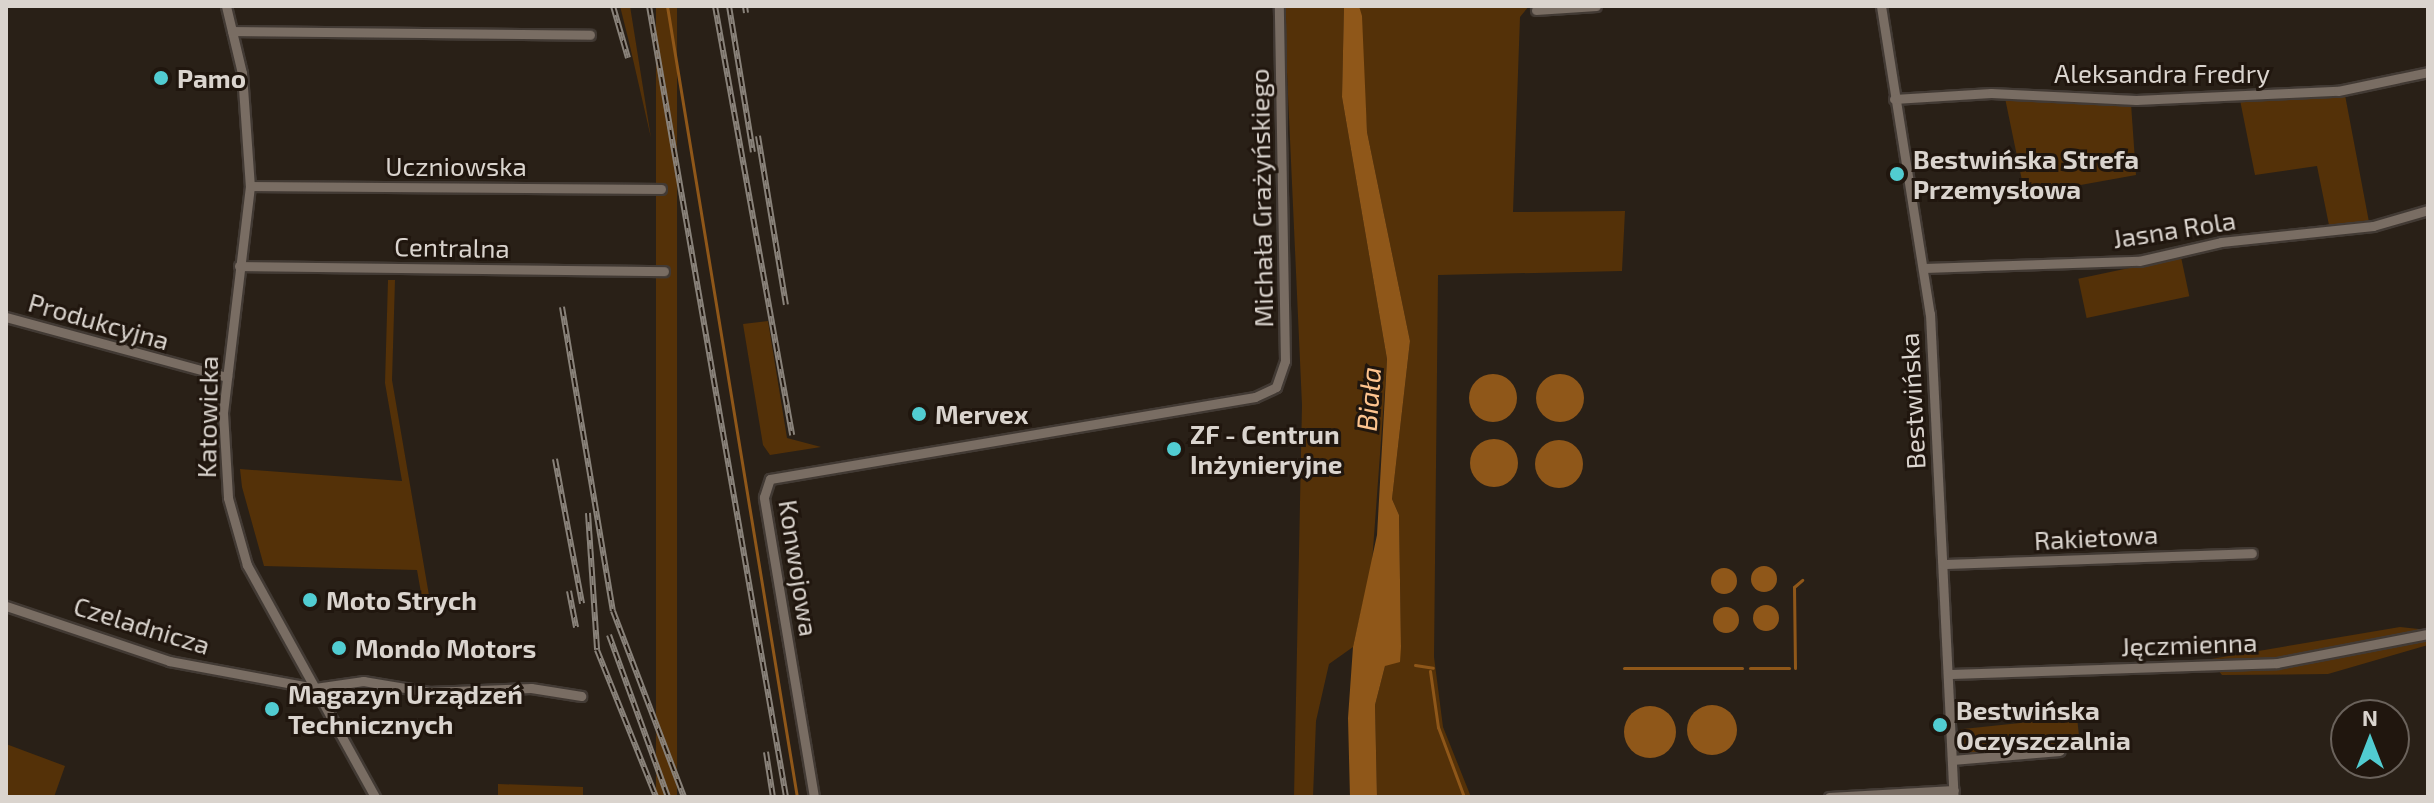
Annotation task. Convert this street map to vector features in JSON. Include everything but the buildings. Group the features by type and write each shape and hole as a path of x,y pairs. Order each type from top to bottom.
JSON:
{"street":[{"name":"Katowicka","path":"226,6 232,31 250,186 227,377 223,457 237,538 375,797"},
{"name":"Michała Grażyńskiego","path":"1276,387 1285,361 1279,6"},
{"path":"1536,10 1596,6"},
{"name":"Bestwińska","path":"1881,6 1924,268 1954,794"},
{"path":"232,31 590,35"},
{"name":"Aleksandra Fredry","path":"1894,99 1991,93 2136,100 2338,91 2428,72"},
{"name":"Uczniowska","path":"250,186 661,189"},
{"name":"Jasna Rola","path":"1924,268 2139,261 2221,242 2358,229 2428,210"},
{"name":"Centralna","path":"239,266 664,271"},
{"name":"Produkcyjna","path":"6,317 227,377"},
{"name":"Konwojowa","path":"814,797 764,497 770,479 1255,397 1276,387"},
{"name":"Rakietowa","path":"1943,564 2252,553"},
{"name":"Czeladnicza","path":"6,606 169,661 315,688 363,681 429,692 531,688 581,696"},
{"name":"Jęczmienna","path":"1948,674 2277,663 2428,634"},
{"path":"1952,760 2060,751"},
{"path":"1829,797 1954,794"}],"shaded area":[{"path":"620,6 630,6 651,138 629,42"},
{"path":"656,6 677,6 677,797 656,797"},
{"path":"1284,6 1344,6 1342,97 1387,359 1372,563 1353,647 1329,664 1316,721 1313,797 1294,797 1302,405"},
{"path":"1344,6 1359,6 1362,16 1367,132 1410,341 1392,499 1399,515 1400,662 1385,666 1375,705 1377,797 1350,797 1348,718 1353,647 1377,535 1387,359 1342,97"},
{"path":"1359,6 1529,6 1520,17 1513,212 1625,211 1622,271 1438,275 1434,657 1443,727 1471,797 1377,797 1375,705 1385,666 1401,647 1399,515 1392,499 1410,341 1367,132"},
{"path":"2345,95 2369,222 2330,230 2317,166 2255,175 2240,100"},
{"path":"2005,98 2131,104 2136,175 2025,195"},
{"path":"2181,257 2189,296 2087,318 2078,279"},
{"path":"388,280 395,280 392,380 431,607 424,610 417,570 264,566 240,469 402,481 385,383"},
{"path":"768,321 787,438 821,447 770,455 763,445 743,324"},
{"path":"1493,374 1510,381 1517,398 1510,415 1493,422 1476,415 1469,398 1476,381"},
{"path":"1560,374 1577,381 1584,398 1577,415 1560,422 1543,415 1536,398 1543,381"},
{"path":"1494,439 1511,446 1518,463 1511,480 1494,487 1477,480 1470,463 1477,446"},
{"path":"1559,440 1576,447 1583,464 1576,481 1559,488 1542,481 1535,464 1542,447"},
{"path":"1764,566 1773,570 1777,579 1773,588 1764,592 1755,588 1751,579 1755,570"},
{"path":"1724,568 1733,572 1737,581 1733,590 1724,594 1715,590 1711,581 1715,572"},
{"path":"1766,605 1775,609 1779,618 1775,627 1766,631 1757,627 1753,618 1757,609"},
{"path":"1726,607 1735,611 1739,620 1735,629 1726,633 1717,629 1713,620 1717,611"},
{"path":"2400,627 2428,630 2277,658 2211,659"},
{"path":"2428,638 2428,645 2328,674 2222,675 2216,668 2279,666"},
{"path":"1712,705 1730,712 1737,730 1730,748 1712,755 1694,748 1687,730 1694,712"},
{"path":"1650,706 1668,714 1676,732 1668,750 1650,758 1632,750 1624,732 1632,714"},
{"path":"2077,717 2080,748 1964,760 1961,729"},
{"path":"6,744 65,766 54,797 6,797"},
{"path":"498,784 583,787 583,797 498,797"}],"waterway":[{"path":"667,6 797,797"},
{"path":"1795,668 1794,587 1802,580"},
{"path":"1415,665 1433,668"},
{"path":"1624,668 1742,668"},
{"path":"1750,668 1789,668"},
{"path":"1430,671 1438,727 1464,797"}],"railway":[{"path":"613,6 628,58"},
{"path":"649,6 786,797"},
{"path":"715,6 792,435"},
{"path":"729,6 753,152"},
{"path":"745,6 746,13"},
{"path":"758,136 786,305"},
{"path":"562,307 613,611 684,797"},
{"path":"555,459 582,603"},
{"path":"588,513 597,650 656,797"},
{"path":"569,591 576,627"},
{"path":"609,635 668,797"},
{"path":"766,752 773,797"}],"place":[{"name":"Pamo","path":"161,78"},
{"name":"Bestwińska Strefa Przemysłowa","path":"1897,174"},
{"name":"Mervex","path":"919,414"},
{"name":"ZF - Centrun Inżynieryjne","path":"1174,449"},
{"name":"Moto Strych","path":"310,600"},
{"name":"Mondo Motors","path":"339,648"},
{"name":"Magazyn Urządzeń Technicznych","path":"272,709"},
{"name":"Bestwińska Oczyszczalnia","path":"1940,725"}],"water label":[{"name":"Biała","path":"1368,399"}]}
